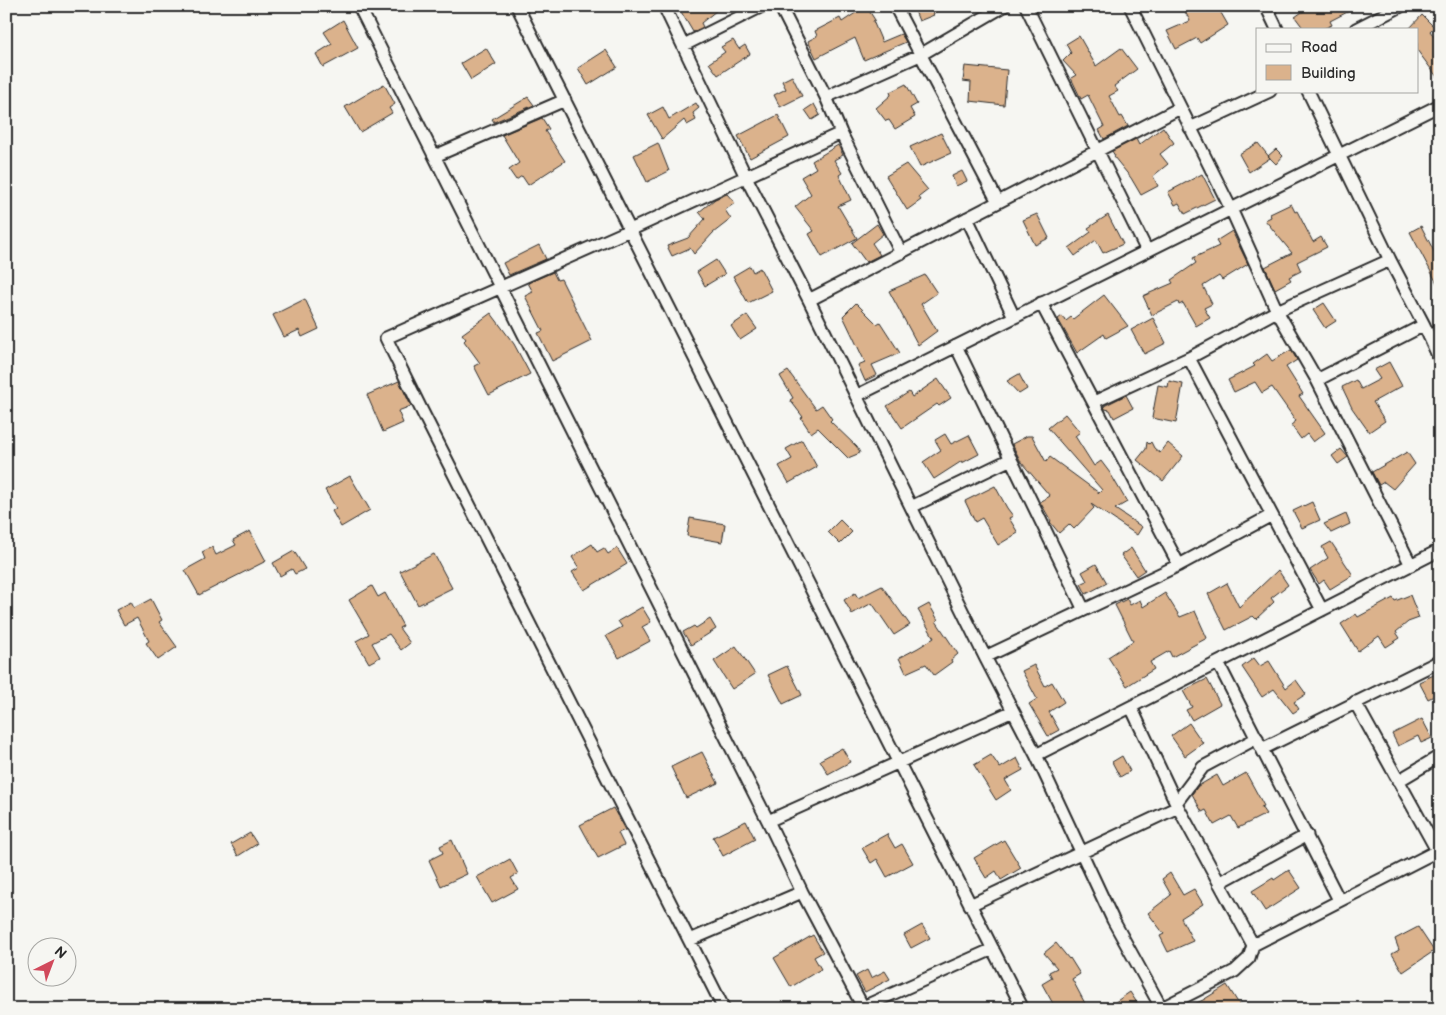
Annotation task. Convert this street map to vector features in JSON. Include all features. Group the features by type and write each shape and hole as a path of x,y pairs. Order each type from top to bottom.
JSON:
{"street":[{"path":"359,6 802,892 863,1008 993,949"},
{"path":"517,6 1023,1009"},
{"path":"664,6 746,178 809,300 985,657 1036,755 1113,920 1162,1008 1235,971 1249,958 1253,945 1339,900 1438,854 1355,702"},
{"path":"684,46 762,6"},
{"path":"780,6 826,96 840,133 902,252"},
{"path":"895,6 998,202"},
{"path":"826,96 920,54 1004,6"},
{"path":"1026,6 1147,251"},
{"path":"1130,6 1231,209 1277,311 1317,380 1411,565"},
{"path":"1266,6 1277,28"},
{"path":"1358,28 1389,9 1401,6"},
{"path":"1190,128 1268,92"},
{"path":"1308,92 1440,360"},
{"path":"435,156 565,100"},
{"path":"856,396 1440,105"},
{"path":"809,300 1180,108"},
{"path":"724,1009 386,338 746,178 840,133"},
{"path":"967,218 1014,317"},
{"path":"1094,402 1189,358 1277,311 1390,260"},
{"path":"1041,303 1179,565"},
{"path":"1317,380 1424,324"},
{"path":"956,346 1084,610"},
{"path":"1189,358 1322,610"},
{"path":"911,507 1011,459"},
{"path":"985,657 1179,565 1272,515"},
{"path":"1036,755 1440,550"},
{"path":"1262,749 1440,661"},
{"path":"1218,663 1339,900"},
{"path":"1131,707 1177,805 1253,945"},
{"path":"768,821 1013,711"},
{"path":"970,905 1177,805 1202,767 1257,738"},
{"path":"1398,781 1440,756"},
{"path":"1219,883 1307,835"},
{"path":"690,940 802,892"}],"building":[{"path":"687,6 722,6 701,23 703,27 693,32 680,10"},
{"path":"866,6 875,20 873,21 882,42 901,34 906,42 864,60 855,38 816,58 808,41 817,36 815,31 840,18 842,22"},
{"path":"913,6 943,6 934,15 919,21"},
{"path":"1182,6 1217,6 1228,25 1200,43 1197,38 1176,49 1167,31 1190,21"},
{"path":"1315,6 1359,6 1330,21 1332,25 1325,28 1303,28 1295,17"},
{"path":"1422,15 1434,27 1430,31 1440,45 1440,81 1418,51 1418,28 1410,28"},
{"path":"343,20 358,48 323,67 316,54 332,44 324,32"},
{"path":"1079,36 1096,66 1121,48 1137,69 1114,86 1118,91 1109,96 1120,117 1122,116 1128,126 1104,139 1099,130 1104,127 1088,95 1081,99 1071,78 1076,75 1063,61 1071,53 1066,44"},
{"path":"733,40 739,49 745,45 750,54 718,75 709,63 725,52 721,47"},
{"path":"486,48 496,64 471,80 461,63"},
{"path":"606,50 617,67 588,85 578,68"},
{"path":"965,66 1007,70 1004,105 970,101 971,82 963,81"},
{"path":"792,76 802,96 780,107 774,95 786,89 782,81"},
{"path":"384,84 395,104 389,108 392,113 360,132 345,107"},
{"path":"906,84 917,104 910,108 915,117 895,129 889,120 886,121 876,108 891,95 890,92"},
{"path":"528,97 534,105 494,122 492,119"},
{"path":"696,103 699,108 693,113 696,120 687,125 684,120 662,139 648,115 663,107 669,119"},
{"path":"814,104 820,115 812,120 805,110"},
{"path":"778,115 789,137 750,158 738,136"},
{"path":"542,118 549,129 545,131 565,161 528,185 522,176 516,180 509,170 519,163 502,135"},
{"path":"1163,127 1174,143 1160,154 1168,164 1153,176 1158,186 1141,195 1131,178 1114,157 1112,151 1136,139 1139,145"},
{"path":"941,133 951,153 920,167 910,147"},
{"path":"658,143 669,171 647,182 634,155"},
{"path":"1258,143 1270,158 1249,172 1239,154"},
{"path":"838,145 843,155 834,160 842,173 839,175 851,200 838,206 857,238 822,257 809,234 814,231 795,207 811,194 801,177 816,168 812,161"},
{"path":"1276,149 1283,156 1276,164 1268,156"},
{"path":"906,164 928,190 919,197 921,200 907,210 886,176"},
{"path":"962,171 967,181 956,186 952,176"},
{"path":"1202,174 1215,199 1185,214 1179,203 1175,205 1168,192"},
{"path":"727,194 735,203 725,210 731,219 713,233 694,254 690,248 672,256 667,246 688,238 705,219 699,212 715,199"},
{"path":"1291,204 1295,212 1297,211 1313,242 1321,237 1327,247 1297,262 1301,271 1289,277 1291,280 1275,289 1265,267 1292,253 1265,220 1271,217 1270,214"},
{"path":"1037,214 1049,238 1035,245 1023,220"},
{"path":"1108,215 1123,244 1103,253 1096,240 1075,256 1069,248 1091,232 1088,228"},
{"path":"877,224 883,234 872,243 880,255 866,262 852,243"},
{"path":"1421,226 1440,263 1440,289 1410,232"},
{"path":"1232,231 1248,264 1222,280 1219,276 1203,286 1212,304 1204,308 1210,318 1196,326 1183,303 1179,305 1178,302 1152,315 1143,296 1173,283 1171,280 1196,263 1193,258 1219,246 1216,241"},
{"path":"539,245 546,259 509,275 503,263"},
{"path":"716,260 725,274 705,286 697,272"},
{"path":"750,266 753,272 760,268 772,291 748,303 733,276"},
{"path":"553,272 557,280 561,279 592,341 552,361 538,333 543,331 525,296 533,292 528,283"},
{"path":"925,275 937,293 921,304 937,331 918,345 889,291"},
{"path":"1104,295 1128,326 1106,338 1104,334 1077,353 1058,319 1062,316 1066,321 1071,317 1073,319"},
{"path":"305,299 319,329 302,337 299,330 284,337 273,315"},
{"path":"856,303 877,324 880,322 900,353 872,365 877,375 865,381 858,365 865,362 843,316"},
{"path":"1324,303 1336,321 1325,328 1313,310"},
{"path":"491,313 514,344 530,374 489,395 474,366 480,363 464,341 466,339 462,334"},
{"path":"747,315 757,329 740,340 731,326"},
{"path":"1153,318 1166,343 1144,354 1131,330"},
{"path":"1291,350 1297,360 1286,367 1303,394 1299,396 1325,433 1313,442 1307,434 1301,439 1291,425 1296,421 1272,387 1262,393 1255,382 1234,392 1228,380 1255,366 1253,364 1267,354 1272,361"},
{"path":"1389,362 1402,386 1373,402 1385,421 1369,432 1352,408 1342,387 1356,380 1361,389 1380,379 1374,370"},
{"path":"788,371 816,409 822,405 832,419 830,421 857,447 860,453 848,458 818,428 811,433 801,418 803,417 790,400 793,398 780,376"},
{"path":"1019,374 1027,389 1019,394 1007,381"},
{"path":"938,379 951,398 939,406 937,404 902,428 887,406 909,392 912,397"},
{"path":"399,381 411,406 398,411 403,423 383,432 367,395"},
{"path":"1169,381 1183,384 1176,423 1152,418 1158,385 1168,387"},
{"path":"1126,395 1133,408 1114,418 1110,410 1105,409 1104,406"},
{"path":"1065,414 1080,432 1075,436 1094,466 1101,461 1110,473 1127,502 1115,509 1142,527 1137,535 1091,504 1094,508 1074,529 1069,524 1059,533 1050,522 1040,502 1050,496 1021,462 1012,444 1027,436 1032,436 1046,462 1050,457 1099,493 1102,490 1048,428"},
{"path":"945,434 951,444 969,435 979,454 962,463 962,461 934,479 923,462 941,450 935,440"},
{"path":"802,440 817,467 789,483 779,466 792,459 786,449"},
{"path":"1147,442 1149,444 1151,442 1160,453 1168,443 1183,456 1163,481 1137,460 1146,449"},
{"path":"1341,449 1348,457 1338,464 1332,456"},
{"path":"1407,452 1415,464 1393,489 1384,482 1379,485 1372,472"},
{"path":"350,476 370,510 341,527 332,511 336,508 325,490"},
{"path":"995,486 1013,516 1009,518 1018,533 998,545 982,518 975,522 965,501"},
{"path":"1312,502 1320,520 1302,528 1293,511"},
{"path":"1346,514 1350,524 1331,533 1324,524"},
{"path":"690,518 725,524 722,542 687,536"},
{"path":"840,520 852,532 840,544 828,532"},
{"path":"250,531 266,561 199,595 185,570 205,559 202,552 212,547 216,555 236,545 233,540"},
{"path":"1331,542 1353,575 1330,589 1324,580 1319,584 1310,570 1328,558 1322,547"},
{"path":"592,544 597,552 604,548 608,554 617,548 627,564 584,590 572,572 579,568 572,557"},
{"path":"1131,548 1145,570 1136,576 1121,555"},
{"path":"294,551 305,569 295,574 292,569 280,576 273,563"},
{"path":"434,554 452,588 418,605 400,571"},
{"path":"1096,564 1107,583 1086,594 1081,584 1087,581 1082,572"},
{"path":"1278,570 1288,585 1271,598 1274,602 1256,619 1253,616 1226,630 1208,594 1227,583 1239,607"},
{"path":"372,586 378,597 385,593 403,626 399,628 410,643 401,650 389,634 372,643 380,657 369,663 356,641 369,634 349,600"},
{"path":"882,586 910,625 894,635 872,603 852,614 844,600 855,593 858,598"},
{"path":"1165,593 1180,617 1195,611 1207,638 1172,657 1169,651 1150,662 1154,669 1127,686 1108,657 1133,641 1115,605 1127,599 1130,605 1140,600 1143,607"},
{"path":"1410,595 1419,618 1408,622 1396,632 1400,638 1386,647 1379,636 1358,651 1341,624 1356,614 1358,617 1393,598 1395,601"},
{"path":"151,599 162,620 159,622 177,647 158,660 146,643 149,641 137,618 124,625 116,610 131,602 134,608"},
{"path":"929,604 938,620 936,621 958,654 951,660 952,662 934,675 926,664 906,673 899,658 934,638 918,610"},
{"path":"642,607 651,622 642,627 650,641 619,658 606,636 622,627 618,621"},
{"path":"710,619 716,629 691,645 683,632 694,626 696,628"},
{"path":"736,646 755,674 732,689 714,661"},
{"path":"1254,658 1260,666 1269,661 1286,688 1296,680 1306,694 1294,702 1299,709 1293,713 1274,689 1262,697 1242,667"},
{"path":"1034,665 1045,686 1052,682 1064,702 1049,712 1059,730 1048,736 1029,704 1037,699 1022,671"},
{"path":"787,666 802,695 783,704 768,675"},
{"path":"1440,672 1440,693 1428,699 1419,682"},
{"path":"1207,679 1220,704 1192,720 1186,710 1192,707 1183,691"},
{"path":"1422,719 1432,738 1421,743 1418,736 1398,746 1392,734"},
{"path":"1189,723 1203,743 1185,756 1171,736"},
{"path":"842,748 850,762 828,774 820,760"},
{"path":"702,752 718,783 686,798 671,767"},
{"path":"991,755 1000,768 1017,758 1023,770 1005,780 1011,790 996,800 974,765"},
{"path":"1122,756 1130,771 1120,777 1112,762"},
{"path":"1246,773 1264,806 1261,807 1266,814 1238,828 1231,816 1214,825 1206,810 1202,812 1192,794 1198,786 1217,775 1223,786"},
{"path":"613,808 625,830 618,833 624,845 598,858 580,825"},
{"path":"746,821 755,839 723,856 713,837"},
{"path":"250,833 257,844 238,856 231,844"},
{"path":"887,834 895,848 902,844 913,863 887,877 877,859 871,863 862,848"},
{"path":"452,840 467,874 441,886 429,860 443,853 440,846"},
{"path":"1004,840 1021,868 1001,880 996,871 986,878 974,858"},
{"path":"510,859 518,874 511,878 518,889 492,903 477,877"},
{"path":"1289,870 1301,888 1265,911 1252,891"},
{"path":"1170,873 1183,895 1194,889 1203,904 1181,918 1193,941 1168,952 1160,936 1164,934 1148,913 1171,895 1162,879"},
{"path":"922,925 930,938 911,948 904,935"},
{"path":"1418,927 1434,951 1403,972 1392,954 1399,950 1395,939"},
{"path":"813,935 823,952 814,957 821,969 791,987 774,958"},
{"path":"1056,943 1070,958 1080,974 1072,979 1088,1009 1056,1009 1042,984 1052,978 1049,972 1057,968 1044,953"},
{"path":"867,970 871,978 885,971 890,979 865,992 856,976"},
{"path":"1227,985 1242,1009 1184,1009 1203,1000"},
{"path":"1130,992 1141,1009 1105,1009"}]}
